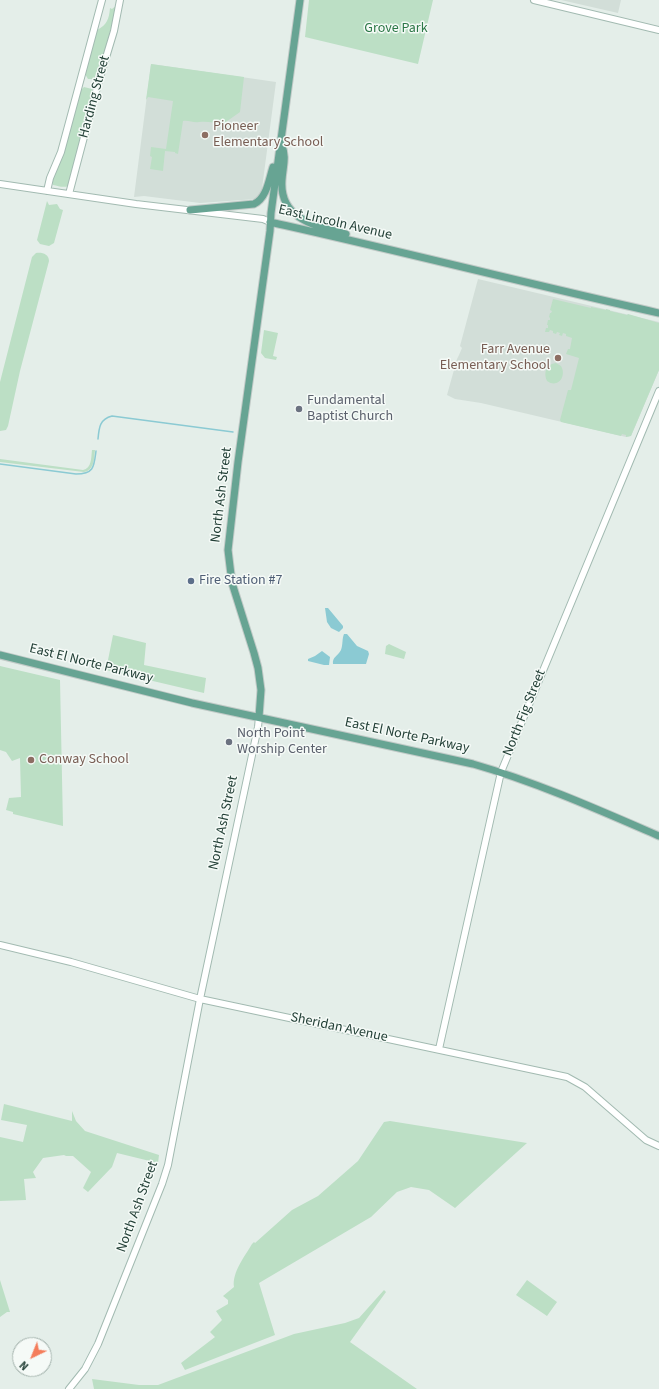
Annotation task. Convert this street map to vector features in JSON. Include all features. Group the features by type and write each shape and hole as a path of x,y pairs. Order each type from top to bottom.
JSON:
{"main road":[{"name":"North Ash Street","path":"259,717 261,701 259,674 232,583 228,550 280,141 300,0"},
{"path":"280,141 285,153 281,181 282,190 286,203 294,213 307,222 398,251"},
{"path":"190,210 254,204 259,202 264,196 279,152"},
{"name":"East Lincoln Avenue","path":"270,222 659,313"},
{"name":"East El Norte Parkway","path":"0,655 192,702 473,764 501,772 659,836"}],"street":[{"name":"Harding Street","path":"47,191 50,178 61,152 102,0"},
{"name":"Harding Street","path":"69,194 98,84 114,31 120,0"},
{"path":"534,0 659,30"},
{"name":"East Lincoln Avenue","path":"0,184 263,219 270,222"},
{"name":"North Fig Street","path":"439,1049 501,772 659,392"},
{"name":"North Ash Street","path":"69,1389 90,1362 98,1344 162,1184 170,1157 200,999 259,717"},
{"name":"Sheridan Avenue","path":"0,945 78,964 200,999 567,1076 585,1087 646,1140 659,1146"}],"shaded area":[{"path":"561,0 621,0 618,13"},
{"name":"Pioneer Elementary School","path":"151,64 276,82 261,196 256,199 200,203 144,196 134,197"},
{"name":"Farr Avenue Elementary School","path":"478,279 659,322 659,370 631,436 626,437 481,403 455,399 447,395 457,359 462,348 460,346"}],"green space":[{"name":"Grove Park","path":"309,0 433,0 418,64 305,37"},
{"path":"117,5 98,77 95,79 88,79 85,74 97,30 107,21 110,8 112,9"},
{"path":"151,64 244,77 240,112 223,124 183,121 178,154 175,152 165,151 163,171 150,169 152,157 150,156 151,147 166,149 173,101 148,97 146,100"},
{"path":"84,87 92,89 93,93 69,186 62,187 53,185 52,179 64,153 80,91"},
{"path":"47,201 49,205 57,204 60,209 63,210 54,243 49,246 40,244 37,240"},
{"path":"36,253 45,254 49,261 20,371 8,426 6,430 0,431 0,382 32,257"},
{"path":"553,299 591,308 606,309 659,323 659,370 631,436 626,437 626,435 622,434 621,436 561,422 560,420 568,390 571,390 579,358 566,354 568,349 570,349 572,338 563,333 562,336 557,332 556,334 553,333 553,331 550,330 549,332 545,332 546,328 548,328 548,320 550,320 549,317 552,311 550,310"},
{"path":"264,330 278,333 273,356 277,357 276,360 265,358 261,353"},
{"path":"556,363 561,366 563,374 558,382 551,383 547,381 545,372 550,365"},
{"path":"92,450 95,450 92,467 84,472 0,462 0,459 83,470 90,465"},
{"path":"113,635 146,643 144,665 206,678 204,693 106,670"},
{"path":"389,644 406,652 404,659 385,654 386,646"},
{"name":"Conway School","path":"0,666 60,680 63,826 13,814 13,812 6,810 9,798 21,797 20,758 12,761 6,752 0,750"},
{"path":"4,1104 72,1121 72,1111 76,1121 85,1131 159,1155 158,1163 117,1153 112,1167 88,1192 83,1188 91,1172 73,1156 64,1155 43,1158 33,1172 36,1178 24,1179 26,1200 0,1201 0,1137 23,1142 27,1125 1,1120"},
{"path":"390,1121 527,1143 455,1208 429,1190 411,1187 397,1192 371,1217 259,1283 275,1335 185,1370 181,1363 215,1337 210,1332 222,1320 216,1311 228,1304 228,1300 223,1296 234,1287 237,1270 252,1244 292,1210 318,1196 358,1161 384,1122"},
{"path":"0,1280 10,1312 7,1312 0,1317"},
{"path":"527,1280 557,1302 547,1316 516,1295"},
{"path":"384,1290 386,1292 350,1342 417,1389 94,1389 92,1379 139,1385 158,1385 294,1334 345,1323 359,1318"}],"water":[{"path":"325,608 328,608 343,626 339,632 331,628 327,622"},
{"path":"344,634 347,634 357,646 368,651 369,654 366,664 333,664 334,658 341,650"},
{"path":"322,651 330,657 329,665 308,661 308,659"}],"waterway":[{"path":"98,439 101,424 105,419 112,416 233,432"},
{"path":"0,464 82,474 90,471 94,465 96,451"}],"place":[{"name":"Pioneer Elementary School","path":"205,135"},
{"name":"Farr Avenue Elementary School","path":"558,358"},
{"name":"Fundamental Baptist Church","path":"299,409"},
{"name":"Fire Station #7","path":"191,581"},
{"name":"North Point Worship Center","path":"229,742"},
{"name":"Conway School","path":"31,760"}]}
